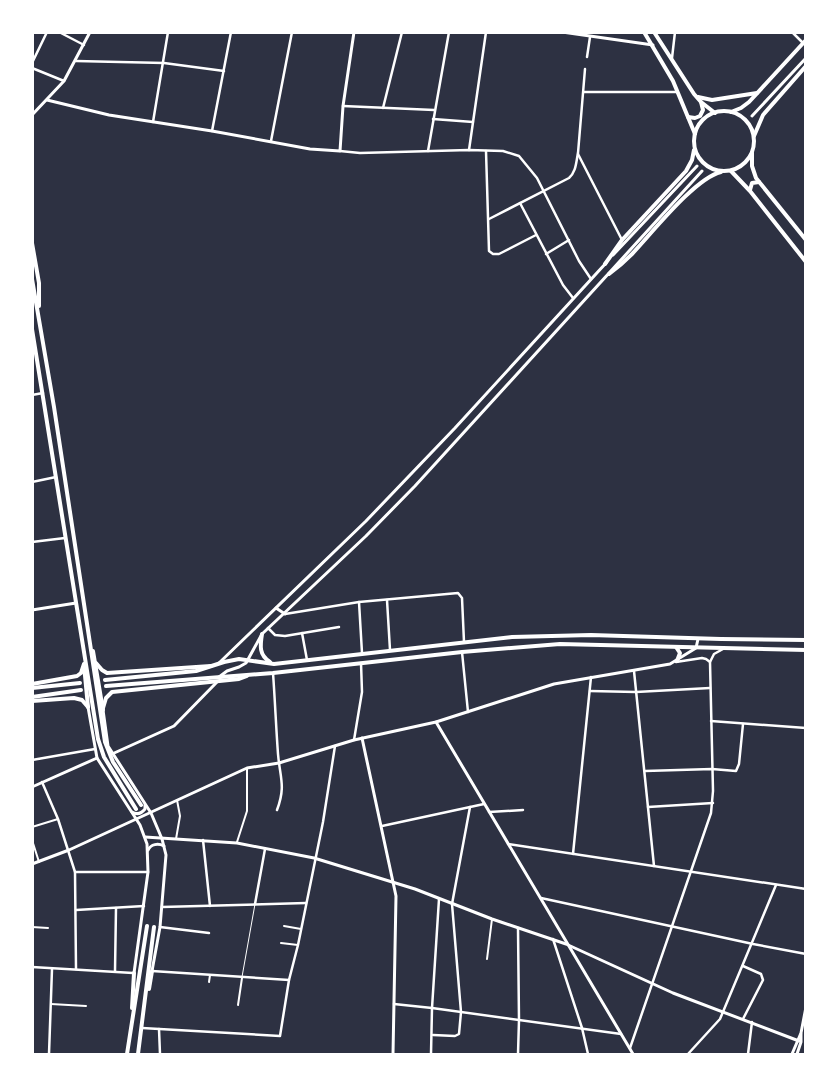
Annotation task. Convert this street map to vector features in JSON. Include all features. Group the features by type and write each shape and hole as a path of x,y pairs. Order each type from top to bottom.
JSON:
{"main road":[{"path":"644,32 678,92 695,134"},
{"path":"654,32 694,94 715,113"},
{"path":"604,264 622,240 686,171 692,160 695,134 703,120 715,113 730,112 745,106 804,41"},
{"path":"806,66 762,115 756,128 752,151 753,170 759,182 806,240"},
{"path":"694,94 698,98 710,100 757,93"},
{"path":"688,117 695,118 700,116 703,110 701,102"},
{"path":"730,112 747,122 754,138"},
{"path":"694,142 696,152 704,164 715,170 725,172"},
{"path":"609,274 629,257 694,188 708,177 731,171 744,164 752,151"},
{"path":"731,171 750,191 806,262"},
{"path":"750,191 752,183 759,182"},
{"path":"32,244 38,283 39,321"},
{"path":"32,279 54,407 105,742 113,762 143,804"},
{"path":"32,330 101,750 136,809"},
{"path":"84,602 103,710"},
{"path":"262,634 260,644 262,654 265,659 274,664"},
{"path":"105,680 196,671 231,660 248,660 274,664 512,637 562,635 806,640"},
{"path":"82,640 88,707"},
{"path":"106,686 239,679 249,675 462,652 577,644 806,650"},
{"path":"676,647 680,653 677,661"},
{"path":"96,663 100,669 107,673 215,665"},
{"path":"32,686 77,676 81,673 84,664"},
{"path":"103,710 106,698 112,692 218,679"},
{"path":"32,686 80,683"},
{"path":"32,697 81,690"},
{"path":"32,701 76,698 82,700 88,707"},
{"path":"127,1054 146,926"},
{"path":"142,1028 154,927"},
{"path":"138,1054 152,972"},
{"path":"132,1023 134,973"}],"street":[{"path":"32,63 46,32"},
{"path":"59,32 84,45"},
{"path":"32,114 64,81 90,32"},
{"path":"154,122 168,32"},
{"path":"212,131 231,32"},
{"path":"271,141 292,32"},
{"path":"340,151 343,106 354,32"},
{"path":"383,108 402,32"},
{"path":"428,151 449,32"},
{"path":"469,150 486,32"},
{"path":"562,32 653,45"},
{"path":"672,58 675,32"},
{"path":"792,32 804,41"},
{"path":"587,56 590,36"},
{"path":"752,116 806,58"},
{"path":"76,61 164,63 224,71"},
{"path":"32,68 64,81"},
{"path":"489,219 573,175 578,153 585,69"},
{"path":"584,92 678,92"},
{"path":"47,100 109,115 310,149 360,153 486,150 503,151 519,156 528,166 543,191 591,279"},
{"path":"343,106 434,110"},
{"path":"433,119 473,122"},
{"path":"486,150 489,251 496,255 503,253 536,235"},
{"path":"578,153 622,240"},
{"path":"215,665 366,521 697,166"},
{"path":"112,754 174,726 227,671 243,665 248,660 262,634 366,536 414,486 702,171"},
{"path":"806,174 806,181"},
{"path":"520,203 563,285 573,298"},
{"path":"546,254 569,240"},
{"path":"32,394 43,393"},
{"path":"32,482 56,478"},
{"path":"32,542 65,538"},
{"path":"276,608 285,614 359,602 458,593 462,598 464,642"},
{"path":"387,600 390,650"},
{"path":"359,602 362,653"},
{"path":"32,610 76,604"},
{"path":"268,628 278,636 302,634 339,627"},
{"path":"302,634 307,660"},
{"path":"670,664 696,648 698,639"},
{"path":"630,1050 671,926 709,820 713,803 710,662 714,654 725,649"},
{"path":"462,652 468,712"},
{"path":"32,864 137,820 247,768 279,763 354,740 436,722 554,684 702,658 710,662"},
{"path":"354,740 362,692 361,663"},
{"path":"634,671 654,866"},
{"path":"273,673 279,763 282,780 282,792 276,810"},
{"path":"573,854 591,677"},
{"path":"590,691 636,692 710,688"},
{"path":"32,967 134,973 148,872 148,854 145,837 137,820 97,758 88,707"},
{"path":"103,710 108,746 143,804 151,813 162,839 166,855 160,927 152,972 288,980"},
{"path":"711,720 806,728"},
{"path":"436,722 633,1054"},
{"path":"645,771 737,770 743,724"},
{"path":"362,738 396,896 392,1054"},
{"path":"142,1028 270,1036 280,1035 288,980 298,945 314,858 323,822 335,746"},
{"path":"32,760 95,749"},
{"path":"32,787 97,758"},
{"path":"237,842 247,812 247,768"},
{"path":"42,782 58,819 75,872 76,969"},
{"path":"176,839 180,816 177,800"},
{"path":"648,808 713,803"},
{"path":"132,811 136,814 140,813 144,809 143,804"},
{"path":"382,826 484,804"},
{"path":"433,1035 455,1036 459,1034 461,1012 452,904 470,807"},
{"path":"489,812 523,810"},
{"path":"32,827 58,819"},
{"path":"145,837 237,842 314,858 393,882 566,944 673,993 801,1042"},
{"path":"32,840 39,862"},
{"path":"203,840 210,906"},
{"path":"148,854 151,846 160,844 164,847"},
{"path":"508,844 806,889"},
{"path":"255,904 265,849"},
{"path":"75,872 148,872"},
{"path":"688,1054 718,1022 753,944 776,885"},
{"path":"539,898 806,954"},
{"path":"432,1054 432,1008 439,899"},
{"path":"162,907 306,903"},
{"path":"76,910 144,906"},
{"path":"115,971 116,908"},
{"path":"487,958 492,919"},
{"path":"32,926 48,928"},
{"path":"284,926 301,929"},
{"path":"160,927 209,933"},
{"path":"518,927 520,1020 518,1054"},
{"path":"553,939 582,1028 588,1054"},
{"path":"281,942 298,945"},
{"path":"487,954 492,955"},
{"path":"743,966 761,974 763,980 743,1019"},
{"path":"49,1054 52,968"},
{"path":"210,975 210,982"},
{"path":"238,1005 242,977"},
{"path":"51,1004 86,1006"},
{"path":"394,1004 621,1034"},
{"path":"797,1054 801,1042 806,1006"},
{"path":"748,1054 752,1022"},
{"path":"159,1030 160,1054"},
{"path":"792,1054 801,1042"}],"lane":[{"path":"242,977 255,904"}]}
